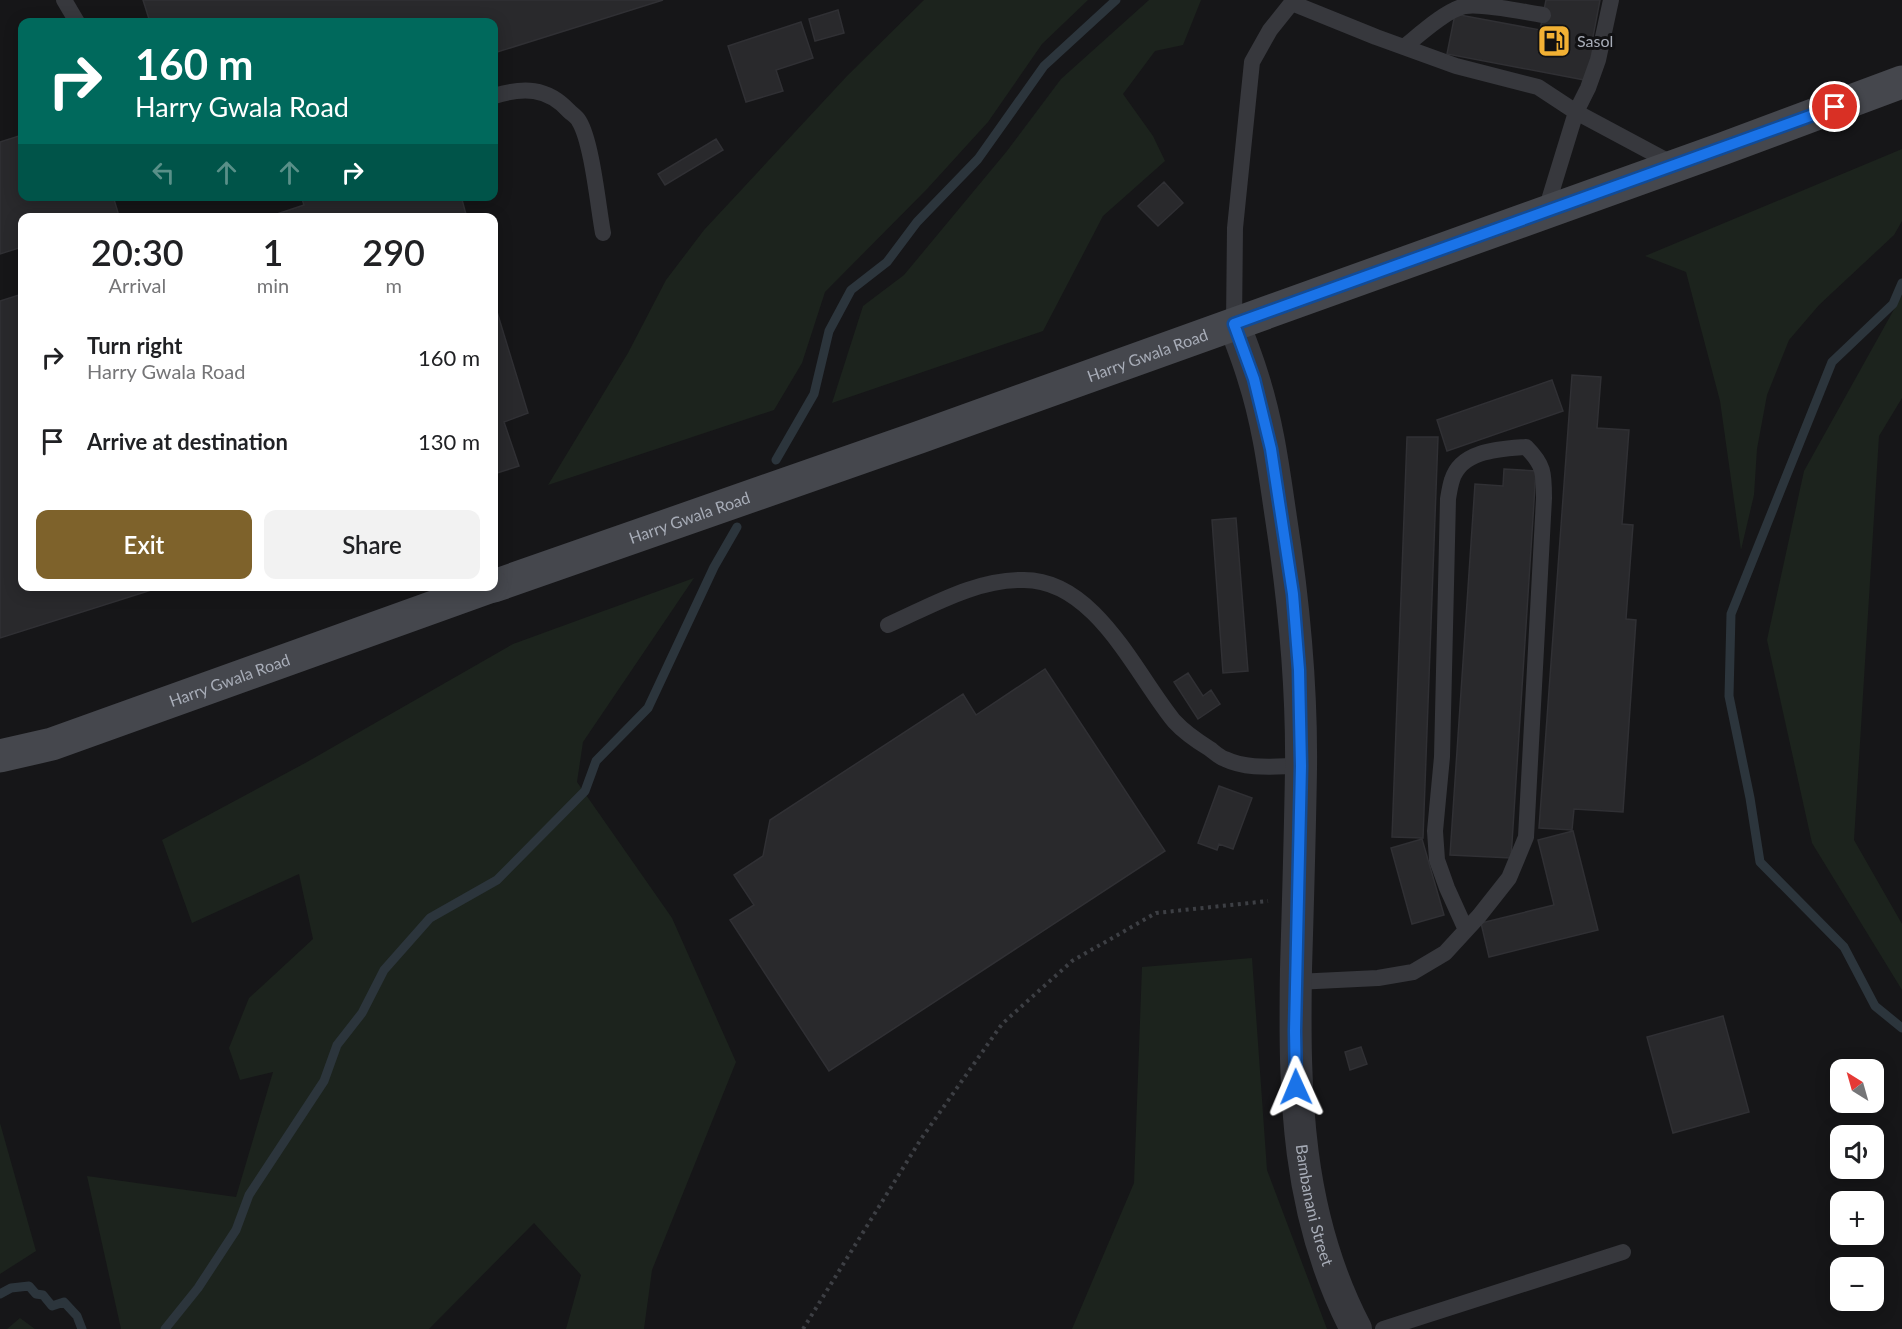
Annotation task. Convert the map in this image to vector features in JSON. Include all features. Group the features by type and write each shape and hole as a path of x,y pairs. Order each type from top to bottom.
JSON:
{"main road":[{"name":"Harry Gwala Road","path":"498,584 920,437 1676,166 1902,82"},
{"name":"Harry Gwala Road","path":"0,756 52,744 479,591"}],"street":[{"name":"Bambanani Street","path":"1234,324 1254,379 1271,449 1293,594 1299,670 1301,766 1296,982 1297,1106 1305,1180 1319,1240 1344,1307 1356,1329"}],"lane":[{"path":"63,0 74,18"},
{"path":"1545,213 1576,112 1598,60 1600,28 1611,0"},
{"path":"1234,324 1235,228 1252,62 1270,30 1293,1 1456,66 1488,68 1538,87 1576,112 1676,166"},
{"path":"1404,47 1448,14 1463,6 1477,5 1499,16 1543,15"},
{"path":"498,95 510,91 539,91 558,99 579,121 588,148 603,233"},
{"path":"1296,982 1378,978 1413,972 1445,952 1467,930 1509,878 1526,837 1536,675 1544,474 1539,459 1526,447 1490,450 1464,462 1452,478 1448,499 1442,757 1435,831 1437,860 1447,888 1467,930"},
{"path":"888,625 980,585 1025,580 1054,584 1083,603 1105,626 1176,722 1198,741 1225,759 1255,767 1301,766"},
{"path":"1383,1329 1623,1252"}],"path":[{"path":"803,1329 921,1139 1002,1024 1072,961 1156,913 1298,898"}],"shaded area":[{"path":"924,0 1088,0 1042,44 988,122 927,189 825,292 802,363 774,410 548,485 628,353 666,280 704,230 847,76"},
{"path":"1149,0 1201,0 1183,45 1155,51 1123,94 1153,136 1165,161 1103,216 1043,331 832,403 863,306 904,275 1007,151 1061,79"},
{"path":"1902,149 1902,221 1894,235 1819,305 1789,340 1767,395 1757,449 1754,495 1741,550 1720,401 1686,272 1645,256"},
{"path":"1902,295 1902,398 1879,436 1854,840 1902,924 1902,990 1812,843 1767,640 1804,471"},
{"path":"694,578 583,742 577,782 672,918 736,1062 652,1270 644,1329 566,1329 581,1275 534,1223 429,1329 121,1329 87,1176 236,1197 273,1072 240,1080 229,1048 249,998 313,939 299,874 192,923 162,840 307,762 513,644"},
{"path":"1252,958 1267,1170 1327,1329 1072,1329 1134,1183 1142,967"},
{"path":"0,1123 36,1251 0,1274"},
{"path":"20,1318 35,1329 7,1329"}],"building":[{"path":"143,0 663,0 498,52 498,18 149,18"},
{"path":"1546,0 1600,0 1592,42 1597,43 1590,81 1447,54 1455,14 1540,30"},
{"path":"838,10 844,33 815,41 809,19"},
{"path":"801,22 813,58 776,70 783,91 746,102 728,46"},
{"path":"18,136 18,201 114,201 118,213 18,213 18,248 0,254 0,142"},
{"path":"716,139 723,150 665,185 658,174"},
{"path":"1164,182 1183,203 1158,226 1138,206"},
{"path":"303,201 462,201 466,213 280,213 304,205"},
{"path":"18,295 18,591 148,591 0,638 0,301"},
{"path":"498,315 528,413 504,422 519,466 498,473"},
{"path":"1572,375 1601,377 1597,428 1629,430 1622,524 1633,525 1626,619 1636,620 1623,812 1574,809 1572,830 1539,828"},
{"path":"1552,380 1563,411 1447,451 1437,420"},
{"path":"1407,437 1438,437 1423,838 1392,837"},
{"path":"1504,469 1536,471 1511,858 1450,855 1475,484 1503,486"},
{"path":"1236,518 1248,671 1223,673 1212,520"},
{"path":"1045,669 1165,851 829,1071 730,920 754,905 734,875 763,856 770,820 963,694 976,715"},
{"path":"1188,673 1203,696 1211,690 1220,704 1198,719 1174,682"},
{"path":"1219,786 1252,798 1233,849 1219,844 1217,850 1198,843"},
{"path":"1573,831 1598,930 1489,957 1481,923 1554,905 1538,840"},
{"path":"1422,839 1444,915 1412,924 1391,848"},
{"path":"1723,1016 1749,1112 1673,1133 1647,1037"},
{"path":"1361,1047 1367,1064 1350,1070 1345,1052"}],"waterway":[{"path":"776,460 814,394 829,331 851,290 887,262 917,222 978,159 1044,66 1116,0"},
{"path":"1902,283 1893,304 1832,362 1731,614 1729,696 1750,798 1760,862 1844,947 1875,1006 1902,1028"},
{"path":"165,1329 198,1288 236,1230 249,1195 324,1081 337,1045 362,1013 384,970 430,918 497,880 585,791 596,761 648,708 714,567 737,527"},
{"path":"0,1294 11,1288 29,1286 36,1294 43,1295 52,1306 64,1302 77,1316 82,1329"}],"place":[{"name":"Sasol","path":"1554,41"}],"route":[{"path":"1296,1087 1295,1031 1301,766 1299,670 1293,594 1271,449 1254,379 1234,324 1835,107"}]}
